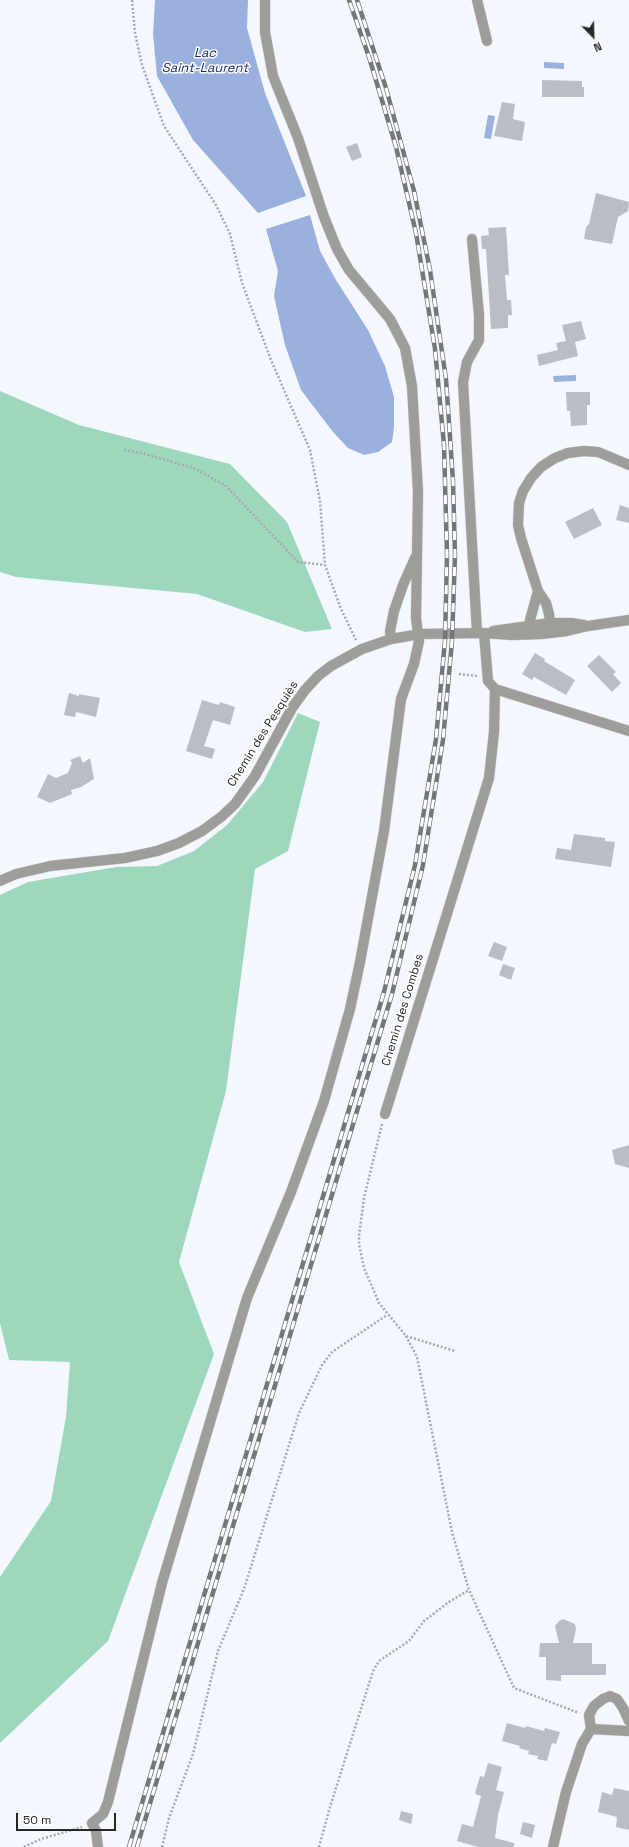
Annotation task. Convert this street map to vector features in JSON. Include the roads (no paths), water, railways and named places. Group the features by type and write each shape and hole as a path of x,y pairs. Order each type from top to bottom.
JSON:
{"street":[{"path":"98,1847 96,1831 92,1823 103,1814 108,1802 162,1582 247,1298 291,1192 324,1100 350,1009 384,831 401,699 414,664 420,634 416,618 418,492 412,386 405,348 390,319 346,264 337,249 324,217 298,138 273,76 265,32 265,0"},
{"path":"477,0 488,42"},
{"name":"Chemin des Combes","path":"385,1114 489,778 494,732 495,689 488,681 481,633 463,382 467,362 479,340 480,315 472,238"},
{"path":"538,591 531,624 542,634 550,623 546,603 538,591 518,525 519,503 523,491 531,478 541,467 555,458 568,453 584,451 598,452 629,465"},
{"path":"391,639 390,631 394,611 403,584 416,554"},
{"name":"Chemin des Pesquiès","path":"0,881 16,874 50,866 125,858 157,851 179,843 202,831 235,804 255,776 292,708 304,690 318,676 344,658 362,649 391,639 420,634 542,634 629,620"},
{"name":"Chemin des Pesquiès","path":"481,633 531,624 571,623 588,626"},
{"path":"495,689 629,731"},
{"path":"554,1847 568,1785 582,1744 591,1729 589,1715 594,1706 610,1696 617,1699 629,1721"},
{"path":"591,1729 629,1731"}],"water":[{"name":"Lac Saint-Laurent","path":"155,0 248,0 247,28 265,93 306,196 258,213 193,140 157,76 153,34"},
{"path":"544,62 564,63 564,69 544,68"},
{"path":"488,115 495,116 491,139 484,138"},
{"path":"310,215 320,251 336,280 368,330 385,366 394,397 394,427 392,442 378,452 364,455 348,448 333,432 301,390 285,345 274,296 278,271 266,229"},
{"path":"576,375 576,381 554,382 553,376"}],"railway":[{"path":"129,1847 384,992 415,865 436,739 445,640 447,555 444,445 435,349 416,233 396,147 369,57 349,0"},
{"path":"137,1847 392,994 423,865 443,740 452,641 455,555 453,481 446,379 430,270 414,191 386,88 357,0"}]}
